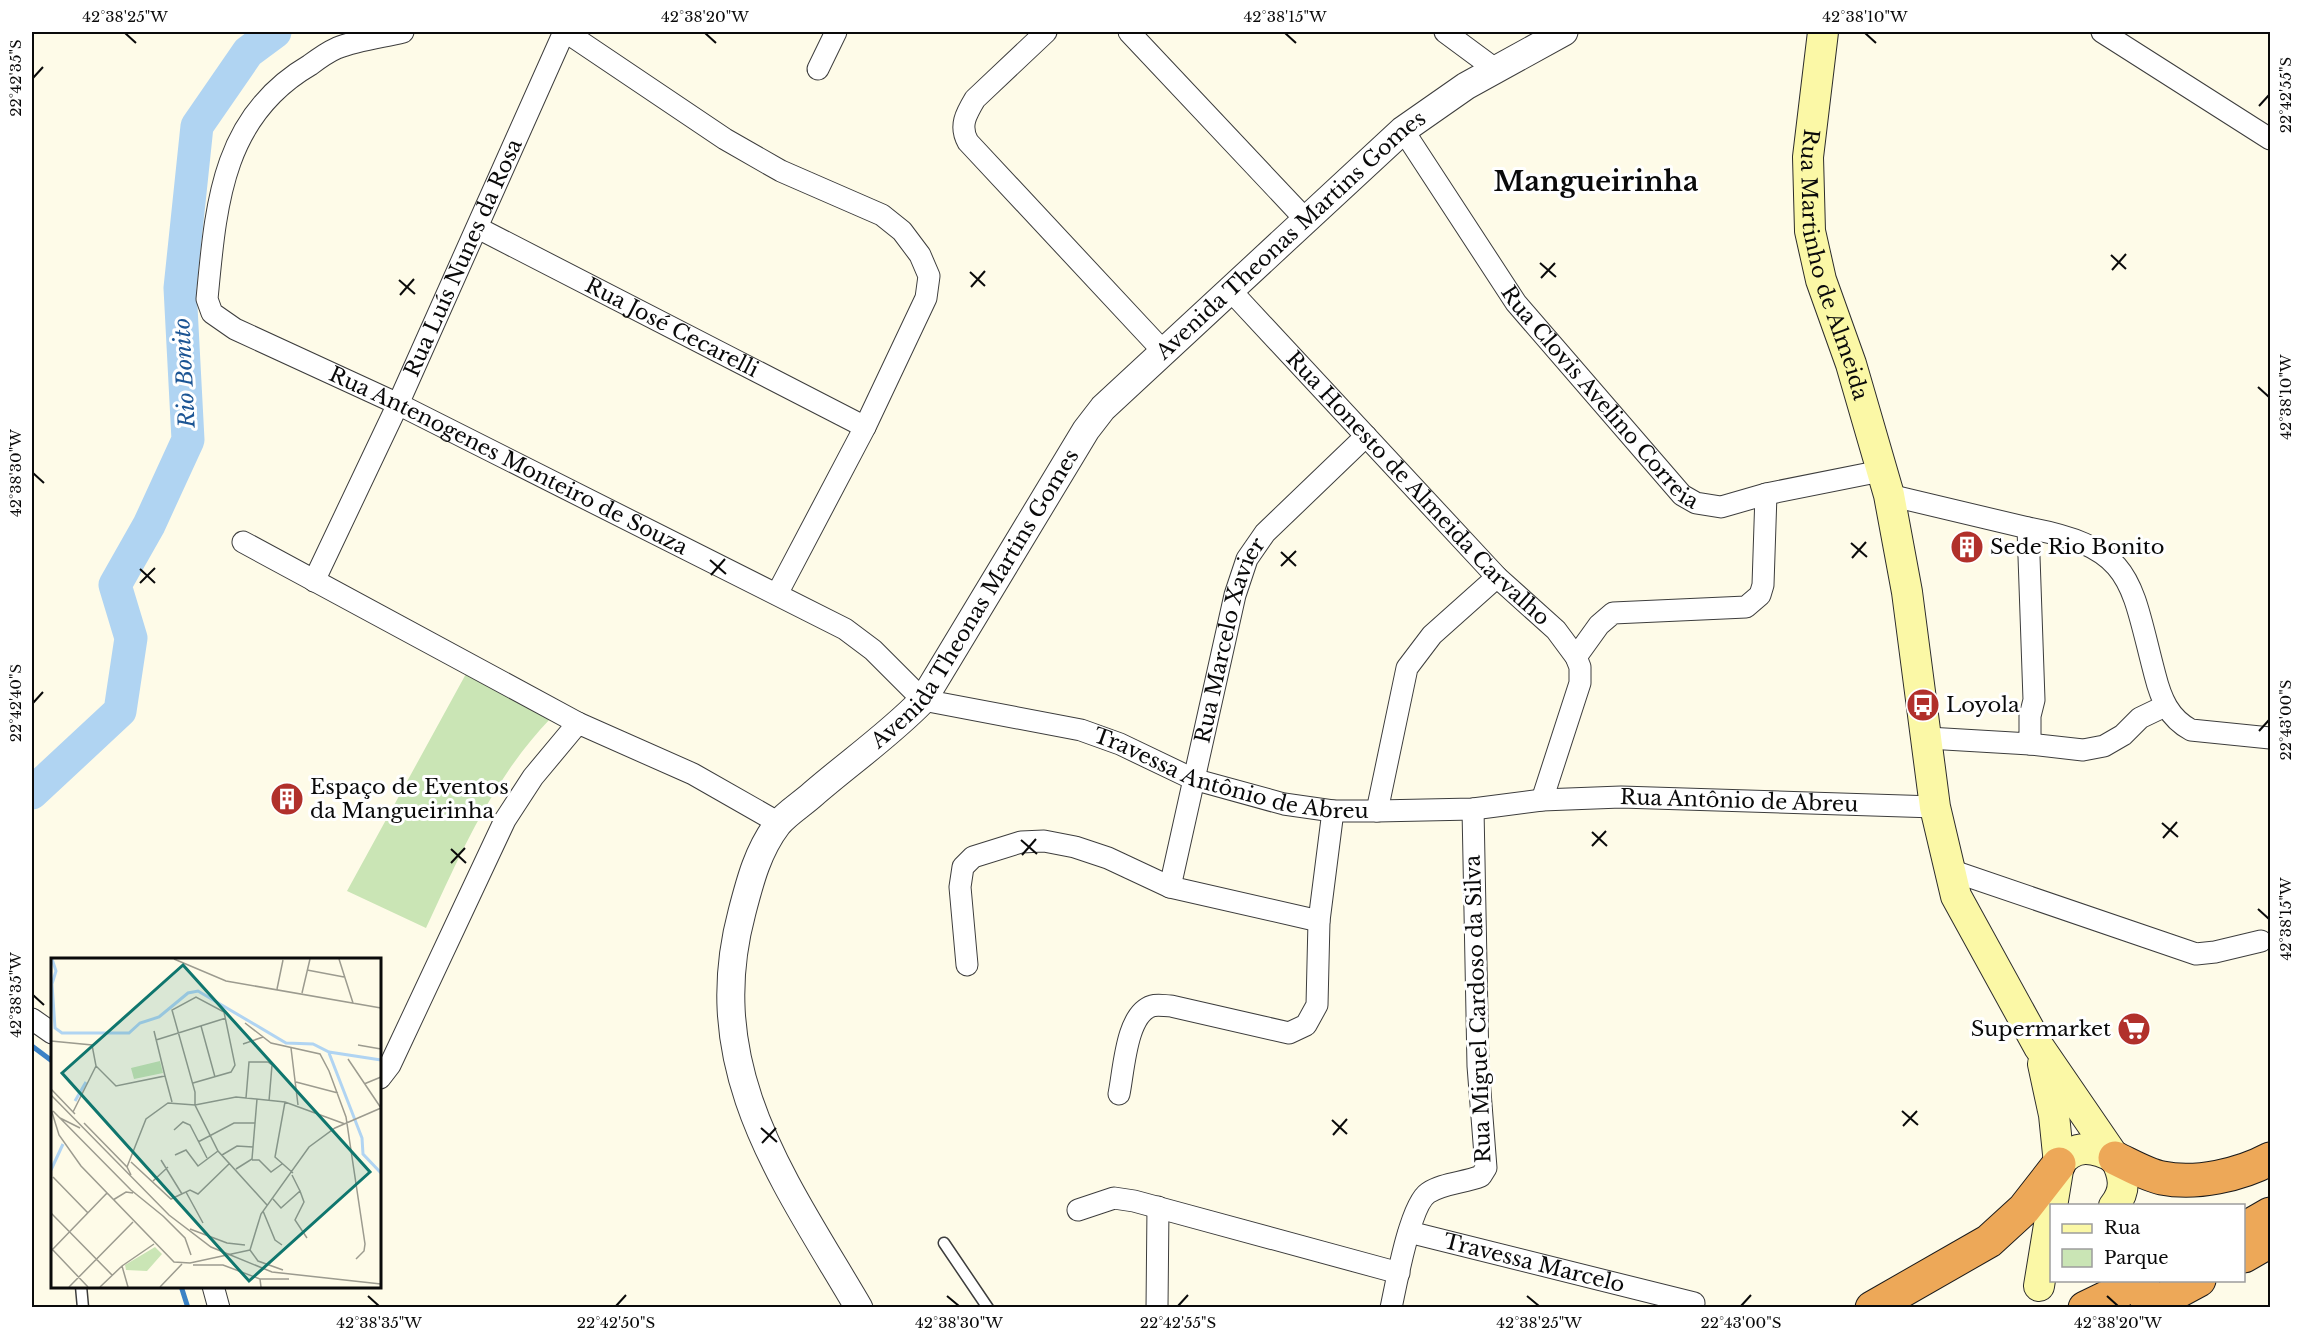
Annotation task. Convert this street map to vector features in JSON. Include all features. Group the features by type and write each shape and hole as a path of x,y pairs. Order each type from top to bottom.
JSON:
{"highway":[{"path":"2115,1158 2161,1178 2192,1180 2226,1174 2271,1159"},
{"path":"1872,1308 1989,1241 2024,1209 2059,1185"},
{"path":"2245,1228 2271,1214"},
{"path":"2245,1255 2271,1241"},
{"path":"2085,1308 2141,1282"},
{"path":"2147,1308 2197,1282"}],"main road":[{"name":"Rua Martinho de Almeida","path":"1823,32 1808,158 1810,231 1821,280 1851,363 1885,483 1907,592 1928,738 1935,807 1947,869 1956,896 2039,1047 2115,1158 2123,1174 2123,1187 2115,1204"},
{"name":"Rua Martinho de Almeida","path":"2039,1047 2054,1114 2059,1185 2055,1204"},
{"path":"2059,1185 2066,1155 2088,1148 2099,1150 2115,1158"},
{"name":"Rua Martinho de Almeida","path":"2039,1288 2050,1231"}],"street":[{"name":"Rua Antenogenes Monteiro de Souza","path":"403,32 337,48 288,77 264,99 240,134 222,193 207,299 212,313 235,329 398,404 777,594 859,638 923,700"},
{"name":"Rua Luís Nunes da Rosa","path":"314,581 398,404 565,32"},
{"path":"565,32 725,139 781,171 861,204 902,231 920,255 929,276 926,298 865,427 777,594"},
{"path":"818,69 836,32"},
{"path":"1046,32 975,99 963,123 963,133 968,142 1163,351"},
{"path":"1129,32 1307,221"},
{"path":"1445,32 1495,69"},
{"name":"Avenida Theonas Martins Gomes","path":"859,1308 779,1173 760,1133 741,1077 731,1005 733,944 752,874 762,850 779,823 897,728 923,700 986,600 1086,430 1103,408 1403,130 1495,69 1564,32"},
{"path":"2102,32 2271,139"},
{"name":"Rua Clovis Avelino Correia","path":"1403,130 1516,303 1682,495 1696,504 1721,507 1766,494 1885,483"},
{"name":"Rua José Cecarelli","path":"478,228 865,427"},
{"name":"Rua Honesto de Almeida Carvalho","path":"1231,291 1497,577 1557,630 1576,657"},
{"name":"Rua Marcelo Xavier","path":"1170,887 1235,595 1247,559 1265,533 1366,436"},
{"path":"1885,483 2028,528 2064,535 2088,544 2111,558 2121,569 2133,592 2158,689 2166,706 2182,725 2191,730 2271,738"},
{"path":"1542,800 1577,696 1580,667 1576,657 1599,625 1613,614 1746,607 1754,602 1763,585 1766,494"},
{"path":"2028,528 2034,700 2030,716 2031,744"},
{"path":"243,542 578,723 693,774 779,823"},
{"path":"1377,811 1404,678 1432,635 1497,577"},
{"name":"Travessa Antônio de Abreu","path":"923,700 1081,730 1120,744 1193,779 1284,804 1333,811 1377,811 1473,809 1542,800"},
{"path":"1928,738 2031,744 2082,750 2104,746 2123,735 2140,718 2166,706"},
{"path":"381,1077 390,1065 505,820 533,777 578,723"},
{"name":"Rua Antônio de Abreu","path":"1542,800 1621,797 1935,807"},
{"name":"Rua Miguel Cardoso da Silva","path":"1391,1308 1409,1232 1420,1201 1436,1189 1468,1182 1481,1176 1486,1168 1478,1066 1473,809"},
{"path":"1119,1094 1133,1022 1143,1011 1153,1006 1171,1006 1289,1033 1306,1025 1313,1016 1319,990 1319,921 1333,811"},
{"path":"967,965 960,874 963,867 973,857 1021,842 1044,841 1075,847 1108,858 1170,887 1319,921"},
{"path":"1947,869 2196,954 2216,952 2261,941"},
{"path":"32,1019 51,1033"},
{"path":"1078,1210 1114,1198 1158,1207 1399,1273"},
{"path":"1157,1308 1158,1207"},
{"name":"Travessa Marcelo","path":"1409,1232 1694,1303"},
{"path":"213,1288 219,1308"}],"lane":[{"path":"944,1242 988,1308"},
{"path":"81,1288 83,1308"}],"green space":[{"path":"467,672 551,718 530,741 495,791 466,844 426,928 347,891"}],"waterway":[{"name":"Rio Bonito","path":"32,793 120,711 131,638 115,585 149,525 188,440 180,288 197,126 248,52 275,32"},
{"path":"32,1046 51,1060"},
{"path":"182,1288 188,1308"}],"place":[{"name":"Sede Rio Bonito","path":"1967,547"},
{"name":"Loyola","path":"1923,705"},
{"name":"Espaço de Eventos da Mangueirinha","path":"287,799"},
{"name":"Supermarket","path":"2134,1029"}],"district":[{"name":"Mangueirinha","path":"1596,182"}]}
